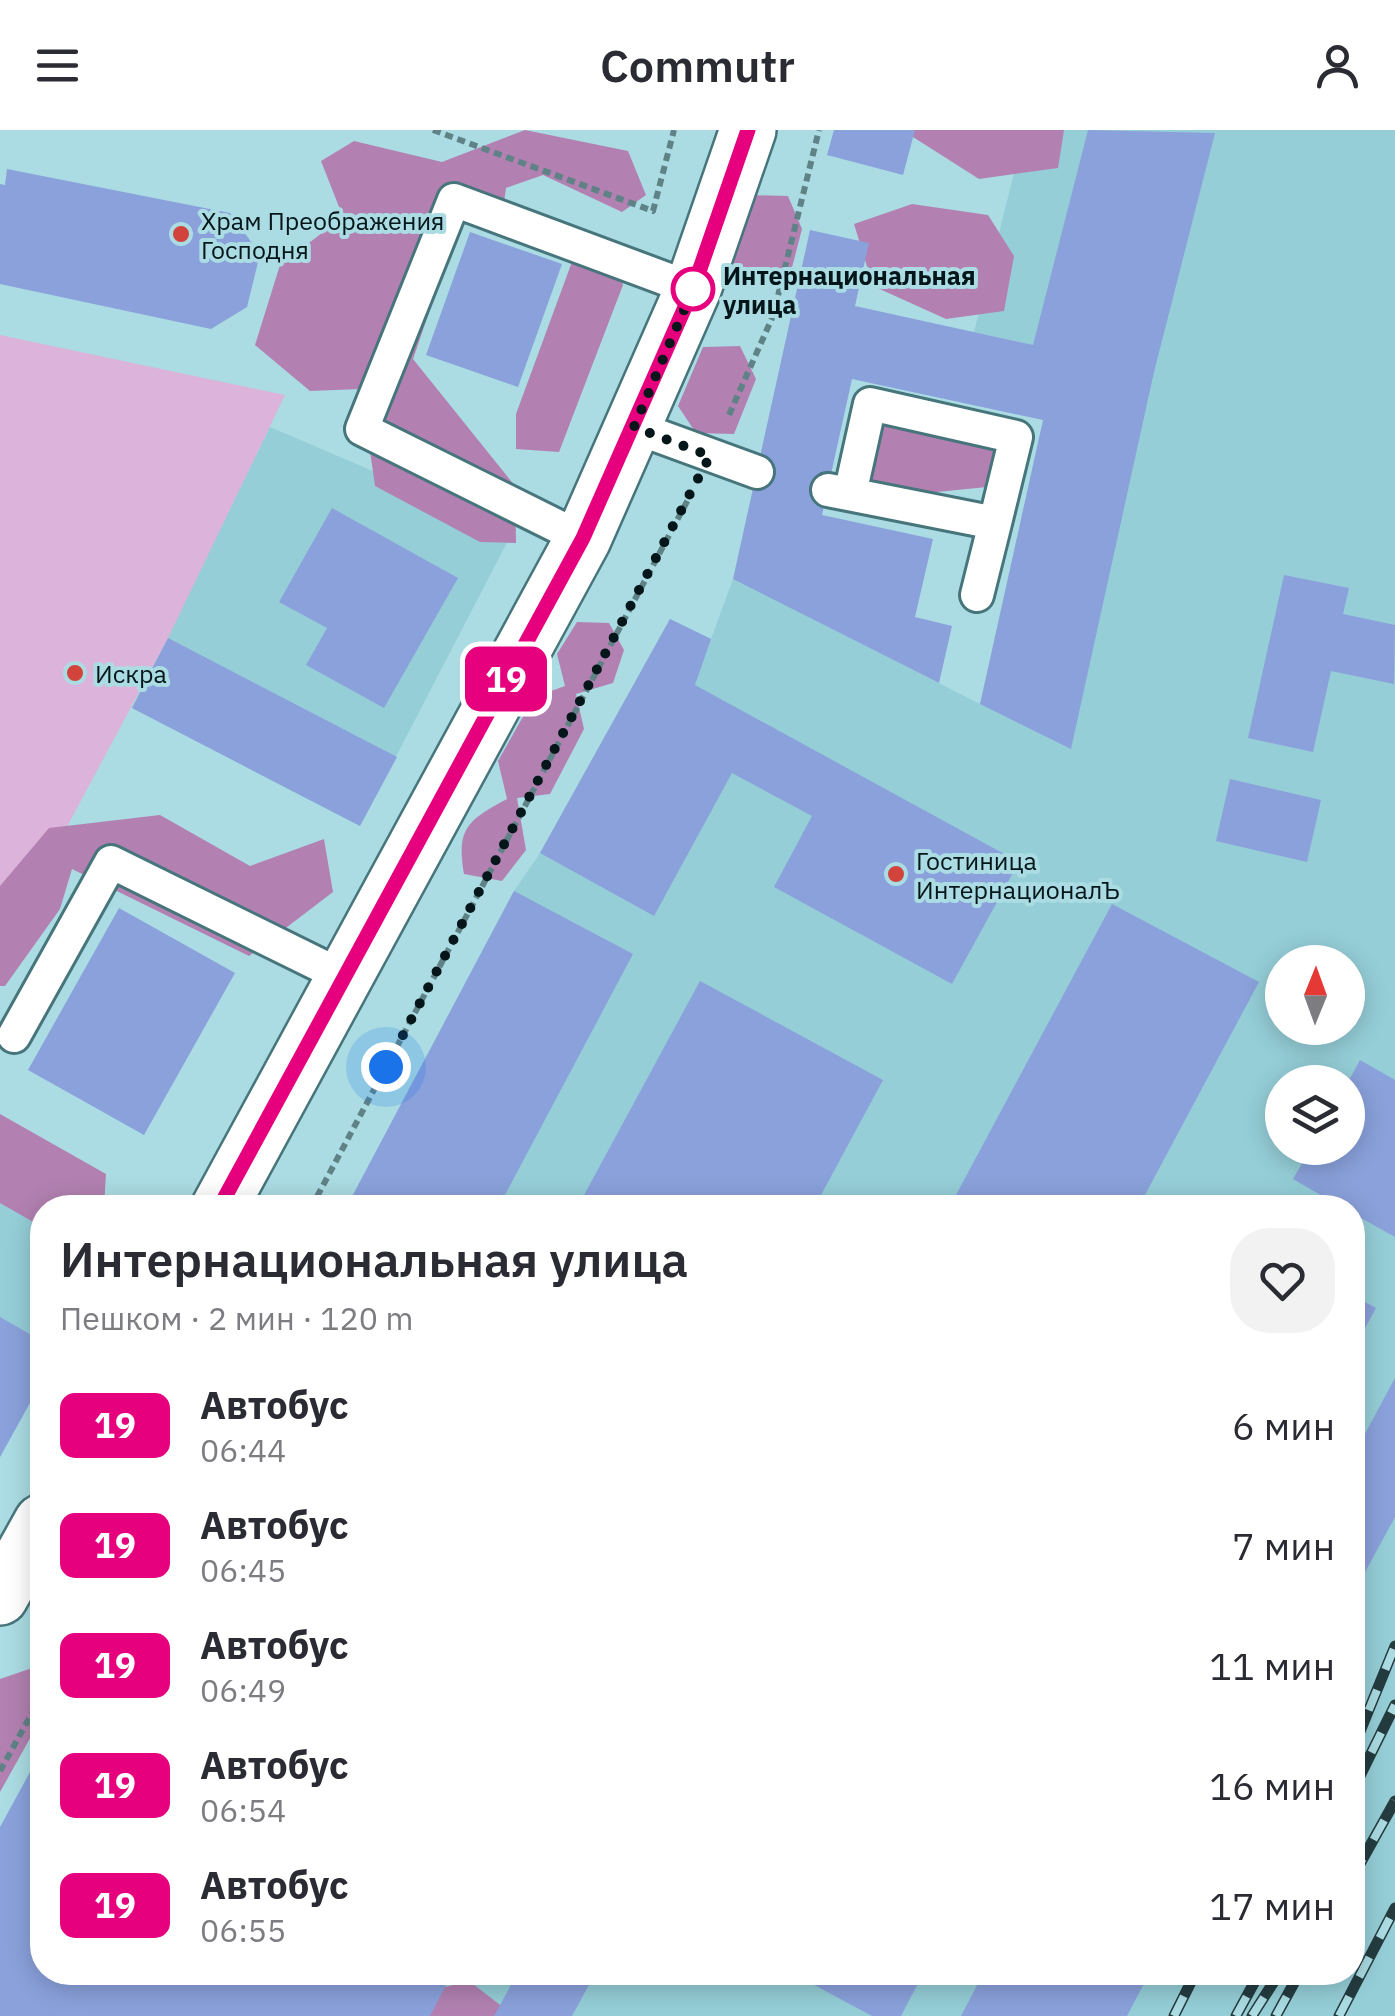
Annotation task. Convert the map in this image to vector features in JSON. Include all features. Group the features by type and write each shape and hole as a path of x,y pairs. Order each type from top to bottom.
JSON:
{"street":[{"path":"226,1195 583,538 693,289 748,130"},
{"path":"0,1598 30,1544"}],"lane":[{"path":"583,538 362,429 454,200 693,289"},
{"path":"977,595 995,523 1016,437 870,404 839,492 995,523"},
{"path":"634,427 757,472"},
{"path":"14,1036 111,862 344,977"}],"path":[{"path":"433,130 653,211 674,130"},
{"path":"318,1195 710,456 773,316 820,130"},
{"path":"0,1771 30,1717"}],"shaded area":[{"path":"525,130 628,151 646,195 622,212 543,175 506,188 503,210 459,225 413,359 515,486 516,543 480,542 375,486 361,389 310,391 255,345 280,265 343,217 321,161 354,141 442,162"},
{"path":"902,130 1064,130 1058,168 979,179"},
{"path":"1025,130 1395,130 1395,2016 430,2016 446,1985 1365,1985 1365,1195 353,1195 514,891 540,853 670,619 711,639 733,579 980,704 1153,372 974,332"},
{"path":"748,195 788,196 802,229 789,279 752,284 730,260"},
{"path":"912,204 988,215 1014,256 1004,311 946,319 873,286 854,224"},
{"path":"610,248 623,285 559,452 516,449 516,414 573,259"},
{"name":"Искра","path":"0,335 285,395 168,638 0,952"},
{"path":"740,346 756,379 734,434 696,433 678,406 703,347"},
{"path":"856,396 998,422 1007,485 897,496 842,471"},
{"path":"270,427 513,531 360,826 132,708"},
{"path":"577,622 609,623 624,650 613,683 576,694 584,729 550,794 517,798 526,850 502,881 464,874 462,846 468,827 507,799 498,761 534,697 565,686 557,654"},
{"path":"160,815 250,866 324,839 333,892 249,956 72,869 60,909 5,986 0,986 0,886 49,828"},
{"path":"0,1114 106,1174 105,1195 30,1195 30,1220 0,1203"},
{"path":"0,1188 30,1204 30,1403 0,1457"},
{"path":"30,1669 30,1738 0,1792 0,1679"},
{"path":"453,1985 474,1985 508,2011 507,2016 404,2016 410,1996"}],"building":[{"path":"834,130 915,130 903,175 827,155"},
{"path":"1088,130 1215,133 1154,372 1071,749 980,704 1043,420 852,379 822,515 933,539 915,617 952,626 939,683 733,579 810,230 869,243 855,306 1033,345"},
{"path":"7,169 230,213 260,254 247,307 211,329 0,284 0,184 5,185"},
{"path":"470,232 562,264 518,387 426,355"},
{"path":"332,508 458,578 384,708 306,665 327,628 279,602"},
{"path":"1284,575 1349,588 1343,614 1395,625 1394,684 1331,671 1313,752 1248,738"},
{"path":"670,619 711,639 695,685 1019,862 952,984 774,887 812,816 732,773 654,916 540,853"},
{"path":"168,638 397,757 360,826 132,708"},
{"path":"1230,779 1321,800 1307,862 1216,841"},
{"path":"514,891 633,954 505,1195 353,1195"},
{"path":"1112,904 1259,982 1145,1195 956,1195"},
{"path":"119,908 235,973 144,1135 28,1070"},
{"path":"700,981 883,1080 821,1195 584,1195"},
{"path":"1360,1060 1395,1080 1395,1237 1365,1220 1365,1195 1321,1195 1293,1179 1301,1165 1365,1165 1365,1065 1357,1065"},
{"path":"1365,1302 1376,1308 1365,1328"},
{"path":"0,1317 30,1334 30,1403 0,1457"},
{"path":"1395,1378 1395,1517 1365,1572 1365,1434"},
{"path":"30,1772 30,1985 446,1985 430,2016 0,2016 0,1827"},
{"path":"511,1985 589,1985 572,2016 494,2016"},
{"path":"814,1985 917,1985 901,2016 872,2016"},
{"path":"977,1985 1143,1985 1127,2016 961,2016"}],"railway":[{"path":"1365,1719 1395,1646"},
{"path":"1365,1766 1395,1705"},
{"path":"1365,1855 1395,1801"},
{"path":"1365,1966 1395,1908"},
{"path":"1174,2016 1190,1985"},
{"path":"1236,2016 1253,1985"},
{"path":"1252,2016 1272,1985"},
{"path":"1276,2016 1293,1985"},
{"path":"1339,2016 1355,1985"}],"bus line":[{"name":"19","path":"226,1195 583,538 693,289 748,130"}],"place":[{"name":"Храм Преображения Господня","path":"181,234"},
{"name":"Интернациональная улица","path":"693,289"},
{"name":"Искра","path":"75,673"},
{"name":"Гостиница ИнтернационалЪ","path":"896,874"}],"route":[{"path":"386,1067 710,456 634,427 693,289"}]}
